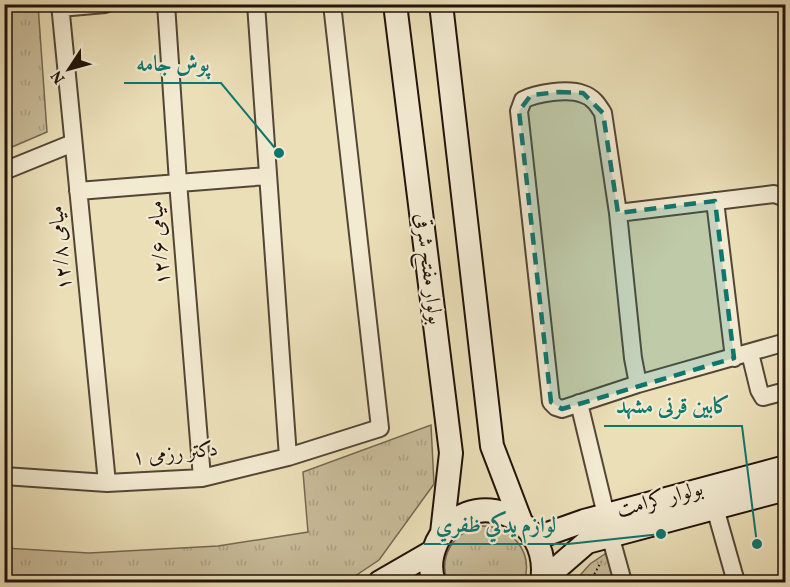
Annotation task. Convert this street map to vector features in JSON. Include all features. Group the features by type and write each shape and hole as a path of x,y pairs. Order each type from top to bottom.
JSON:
{"main road":[{"name":"بولوار مفتح شرقی","path":"395,4 451,453 431,574 434,582"},
{"name":"بولوار مفتح شرقی","path":"441,4 492,446 543,559 542,582"},
{"name":"بولوار کرامت","path":"542,582 608,525 786,466"},
{"name":"بولوار کرامت","path":"528,530 608,525 715,508 786,489"},
{"path":"380,582 437,543 458,518 479,511 501,512 528,530"}],"street":[{"path":"60,6 105,4"},
{"name":"میامی ۱۲/۶","path":"166,4 202,478"},
{"path":"256,4 288,457"},
{"name":"دکتر رزمی ۱","path":"4,476 107,483 202,478 288,457 380,428 332,4"},
{"name":"میامی ۱۲/۸","path":"60,6 107,483"},
{"path":"638,384 633,358 618,213 603,113 597,102 583,93 559,92 531,95 523,100 519,111 551,402 556,407 562,409 638,384 786,342"},
{"path":"4,171 73,143"},
{"path":"78,191 267,176"},
{"path":"618,213 774,194 786,198"},
{"path":"715,201 742,356 763,397 786,391"},
{"path":"579,403 623,582"},
{"path":"715,508 736,582"}],"lane":[{"path":"770,582 786,578"}],"highlighted area":[{"path":"559,92 583,93 603,113 618,213 715,201 734,358 562,409 551,402 519,111 531,95"}],"green space":[{"path":"5,4 38,5 47,132 5,150"},
{"path":"431,425 434,484 379,560 346,582 5,582 5,548 89,553 218,546 308,532 303,472"},
{"path":"480,526 501,530 517,542 526,560 524,582 447,582 445,563 450,546 462,534"},
{"path":"608,552 616,582 574,582 590,564"}],"place":[{"name":"پوش جامه","path":"279,153"},
{"name":"لوازم يدكي ظفري","path":"661,534"},
{"name":"کابین قرنی مشهد","path":"757,544"}]}
